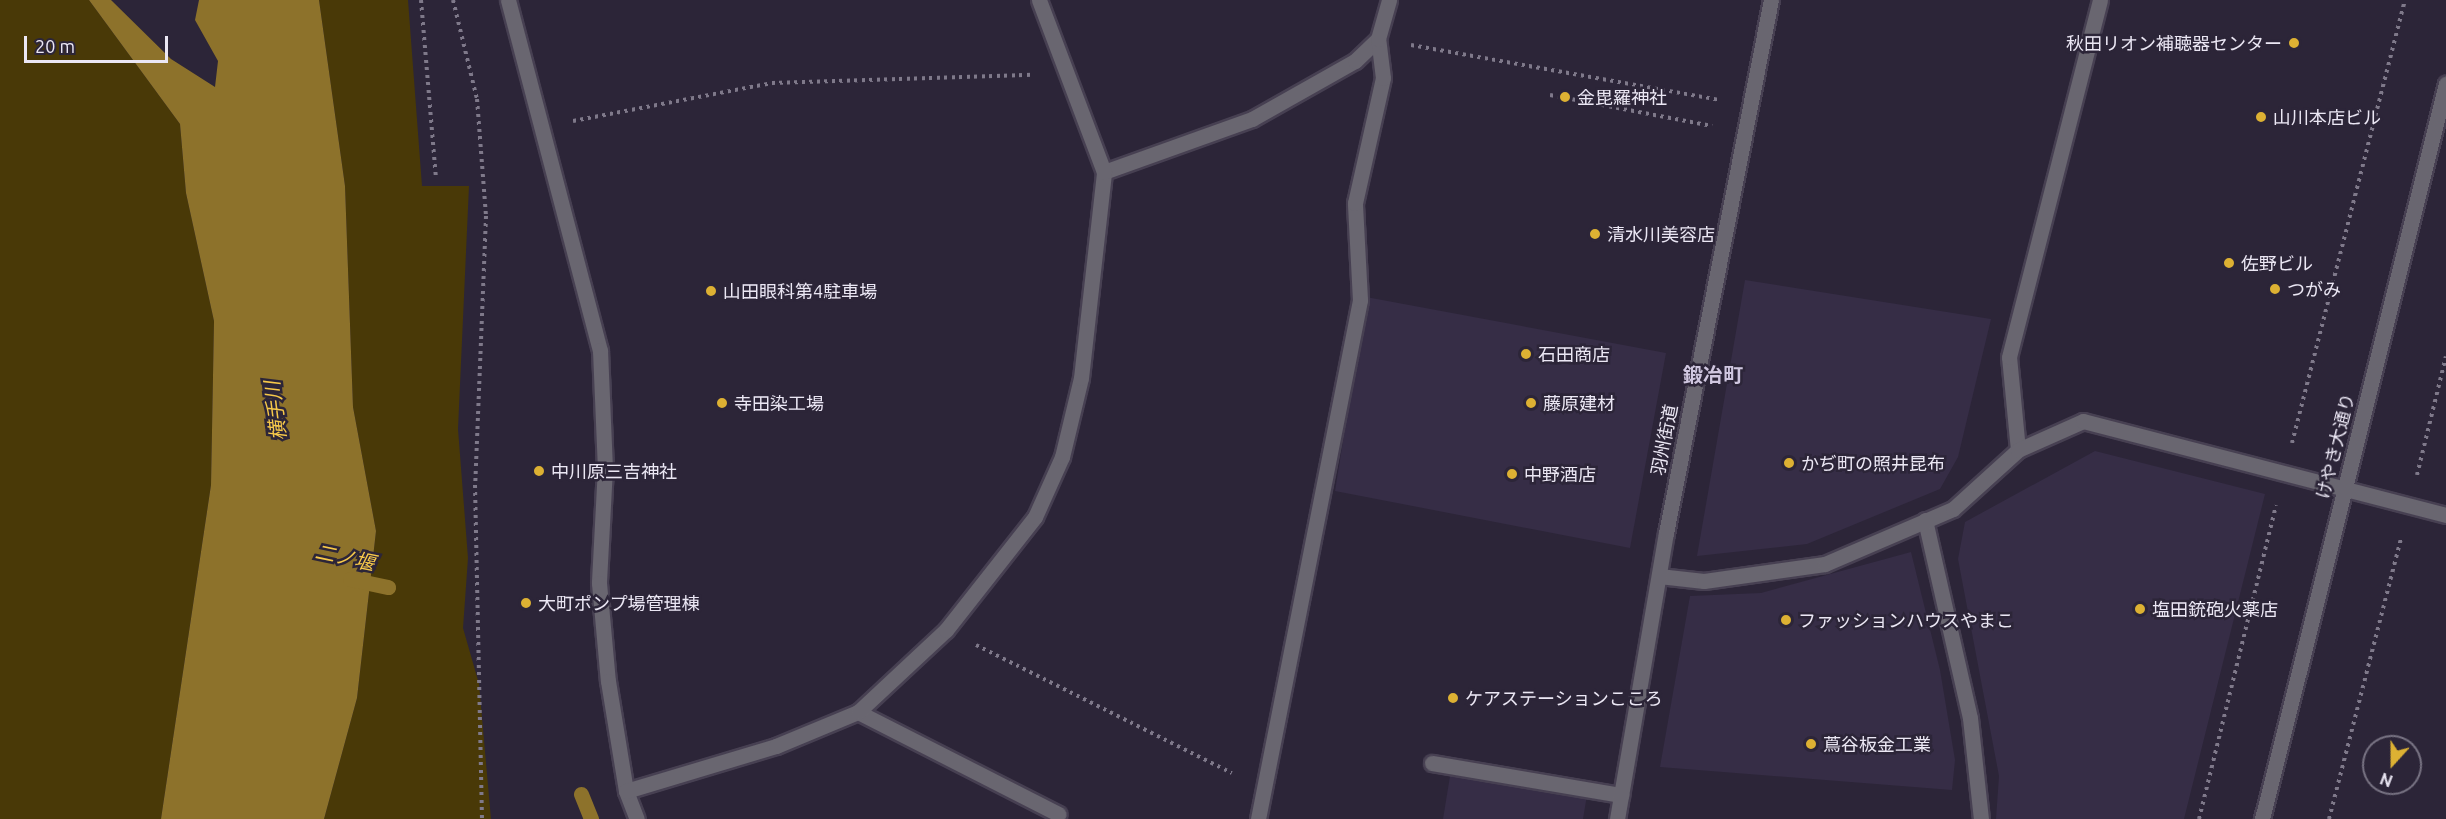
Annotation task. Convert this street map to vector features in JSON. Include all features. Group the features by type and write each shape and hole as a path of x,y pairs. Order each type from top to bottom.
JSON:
{"street":[{"path":"508,0 600,350 605,467 599,583 626,791 637,819"},
{"path":"626,791 776,747 858,712 946,630 1035,517 1062,457 1081,378 1104,172 1039,0"},
{"path":"1258,819 1360,300 1355,203 1383,78 1378,39 1389,0"},
{"name":"羽州街道","path":"1617,819 1659,576 1747,105 1771,0"},
{"path":"2018,450 2009,357 2100,0"},
{"path":"1104,172 1252,119 1355,61 1378,39"},
{"name":"けやき大通り","path":"2262,819 2446,84"},
{"path":"1659,576 1704,580 1825,564 1953,508 2018,450 2083,421 2446,515"},
{"path":"1925,520 1971,718 1981,819"},
{"path":"858,712 1058,814"},
{"path":"1432,763 1622,795"}],"path":[{"path":"421,0 436,177"},
{"path":"453,0 477,99 486,216 475,485 482,819"},
{"path":"2199,819 2405,0"},
{"path":"1378,39 1747,105"},
{"path":"543,127 772,83 1066,74"},
{"path":"1550,95 1742,132"},
{"path":"2329,819 2446,356"},
{"path":"946,630 1265,789"}],"shaded area":[{"path":"0,0 89,0 180,124 186,193 214,321 211,485 161,819 0,819"},
{"path":"319,0 408,0 422,186 469,186 458,429 468,558 463,628 479,684 491,819 324,819 357,698 376,531 353,407 345,186"},
{"path":"1745,280 1991,319 1958,457 1940,489 1807,544 1697,556"},
{"path":"1366,297 1666,353 1630,548 1335,491"},
{"path":"2095,451 2265,494 2184,819 1996,819 1999,776 1958,559 1965,522"},
{"path":"1911,552 1940,670 1955,760 1952,790 1660,767 1690,596 1761,593"},
{"path":"1453,758 1589,783 1583,819 1443,819"}],"water":[{"name":"横手川","path":"89,0 111,0 171,59 215,87 218,61 195,20 199,0 319,0 345,186 353,407 376,531 357,698 324,819 161,819 211,485 214,321 186,193 180,124"}],"waterway":[{"name":"二ノ堰","path":"350,579 388,587"},
{"name":"二ノ堰","path":"581,794 591,819"}],"place":[{"name":"秋田リオン補聴器センター","path":"2294,43"},
{"name":"金毘羅神社","path":"1565,97"},
{"name":"山川本店ビル","path":"2261,117"},
{"name":"清水川美容店","path":"1595,234"},
{"name":"佐野ビル","path":"2229,263"},
{"name":"つがみ","path":"2275,289"},
{"name":"山田眼科第4駐車場","path":"711,291"},
{"name":"石田商店","path":"1526,354"},
{"name":"寺田染工場","path":"722,403"},
{"name":"藤原建材","path":"1531,403"},
{"name":"かぢ町の照井昆布","path":"1789,463"},
{"name":"中川原三吉神社","path":"539,471"},
{"name":"中野酒店","path":"1512,474"},
{"name":"大町ポンプ場管理棟","path":"526,603"},
{"name":"塩田銃砲火薬店","path":"2140,609"},
{"name":"ファッションハウスやまこ","path":"1786,620"},
{"name":"ケアステーションこころ","path":"1453,698"},
{"name":"蔦谷板金工業","path":"1811,744"}],"district":[{"name":"鍛冶町","path":"1713,374"}]}
